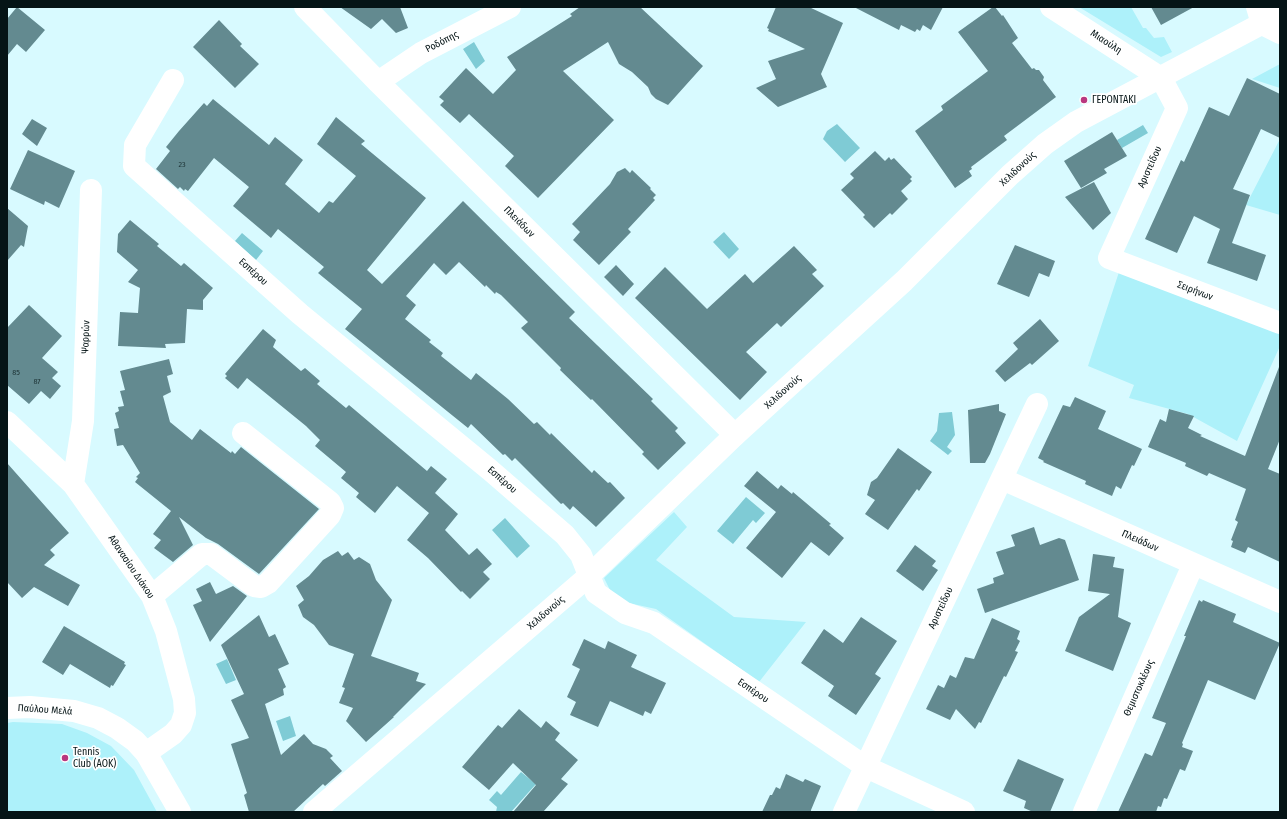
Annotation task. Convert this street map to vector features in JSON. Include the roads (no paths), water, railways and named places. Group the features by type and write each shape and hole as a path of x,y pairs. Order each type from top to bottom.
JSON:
{"street":[{"name":"Πλειάδων","path":"305,7 378,82 735,435"},
{"name":"Ροδόπης","path":"378,82 421,53 510,7"},
{"name":"Μιαούλη","path":"1051,7 1161,78"},
{"name":"Χελιδονούς","path":"314,812 590,575 735,435 904,281 1010,175 1045,144 1076,122 1270,19"},
{"name":"Αριστείδου","path":"1109,258 1177,108 1161,78"},
{"name":"Εσπέρου","path":"173,80 135,145 134,166 300,314 490,470 565,535 581,556 590,575 596,593 625,613 654,623 866,767 964,812"},
{"name":"Ψαρρών","path":"73,484 82,421 91,190"},
{"name":"Σειρήνων","path":"1109,258 1280,323"},
{"name":"Αριστείδου","path":"844,812 1037,404"},
{"name":"Αθανασίου Διάκου","path":"7,422 73,484 152,596 166,631 184,699 186,713 181,725 173,734 146,753"},
{"path":"152,596 202,554 211,554 254,586 261,587 268,583 330,515 333,508 330,502 243,433"},
{"name":"Πλειάδων","path":"1002,479 1193,565 1280,602"},
{"name":"Θεμιστοκλέους","path":"1084,812 1193,565"},
{"name":"Παύλου Μελά","path":"7,708 30,707 74,711 98,718 117,728 134,741 146,753 180,812"}],"place":[{"name":"ΓΕΡΟΝΤΑΚΙ","path":"1084,100"},
{"name":"Tennis Club (AOK)","path":"65,758"}]}
